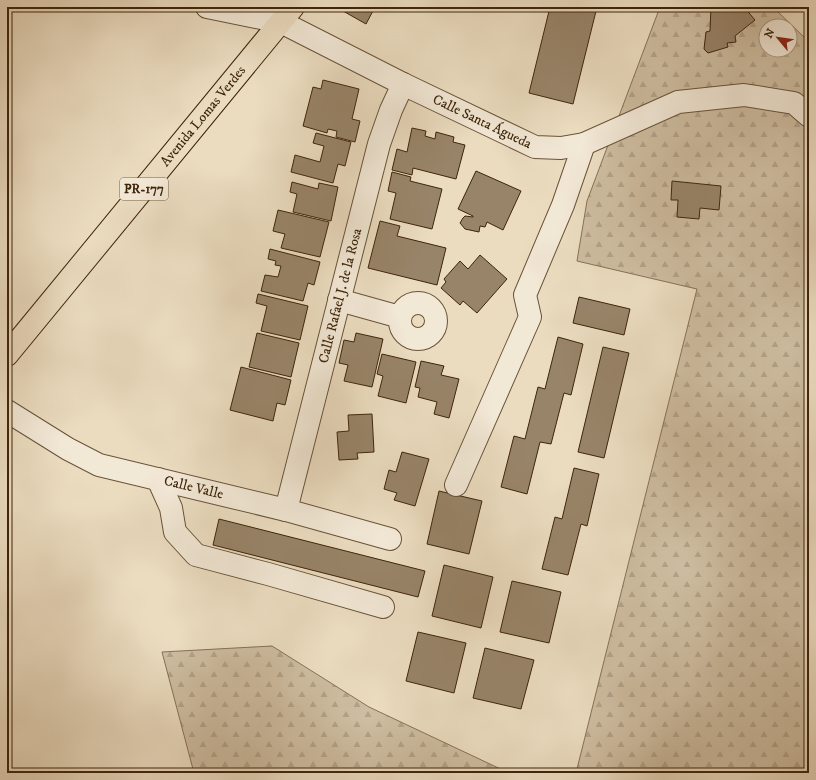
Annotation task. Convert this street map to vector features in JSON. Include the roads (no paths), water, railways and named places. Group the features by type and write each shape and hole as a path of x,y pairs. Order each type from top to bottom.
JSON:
{"main road":[{"name":"Avenida Lomas Verdes","path":"7,355 287,14"}],"street":[{"name":"Calle Santa Águeda","path":"207,7 287,14 403,84 534,147 561,148 584,144 678,102 744,94 794,103 809,116"},
{"name":"Calle Rafael J. de la Rosa","path":"286,510 379,144 391,110 403,84"},
{"path":"456,486 530,317 525,295 563,205 584,144"},
{"path":"339,300 400,317"},
{"name":"Calle Valle","path":"7,411 68,449 99,465 286,510 390,539"},
{"path":"158,479 171,508 175,532 196,555 383,607"}]}
